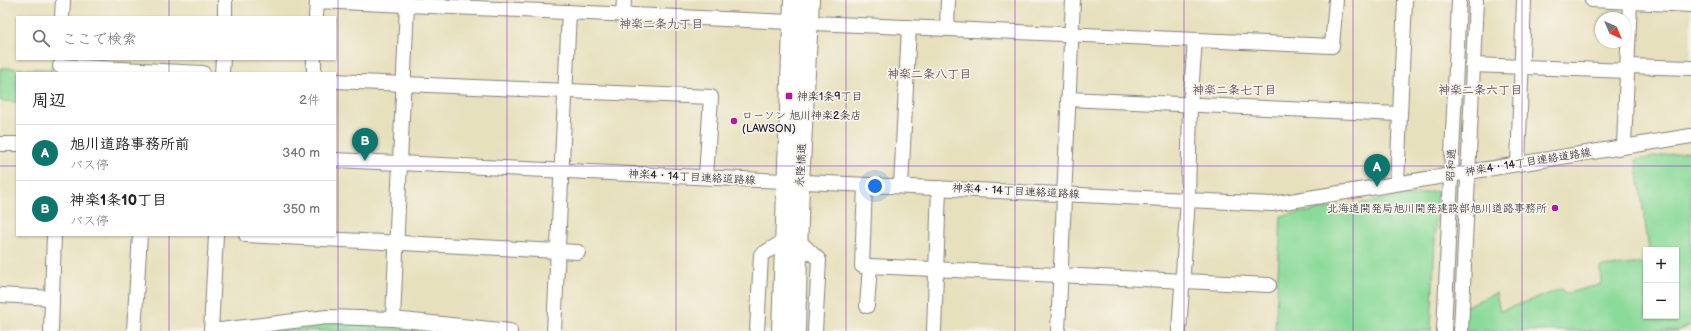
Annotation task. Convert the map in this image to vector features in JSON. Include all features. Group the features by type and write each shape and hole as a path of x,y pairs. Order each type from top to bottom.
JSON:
{"main road":[{"name":"永隆橋通","path":"793,0 801,22"},
{"name":"永隆橋通","path":"781,331 791,241 801,22 810,0"},
{"name":"永隆橋通","path":"791,241 796,331"}],"street":[{"path":"62,16 63,0"},
{"path":"225,0 225,16"},
{"path":"947,29 948,0"},
{"path":"1058,331 1073,0"},
{"path":"316,16 317,1 407,5 491,4 569,12 623,7 801,22 1332,46 1336,0"},
{"path":"1397,183 1405,0"},
{"name":"昭和通","path":"1444,331 1459,0"},
{"name":"昭和通","path":"1461,331 1476,0"},
{"path":"1518,164 1524,0"},
{"path":"1592,0 1691,5"},
{"path":"1624,146 1630,1"},
{"path":"393,319 407,5"},
{"path":"554,331 569,12"},
{"path":"901,186 909,27"},
{"path":"1179,331 1188,199 1190,106 1195,40"},
{"path":"222,72 223,60"},
{"path":"314,60 314,72"},
{"path":"1473,65 1691,68"},
{"path":"60,66 183,72"},
{"path":"336,81 711,97 706,177"},
{"path":"1068,99 1190,106 1399,114"},
{"name":"神楽4・14丁目連絡道路線","path":"336,160 1272,204 1691,136"},
{"path":"0,144 16,144"},
{"path":"865,185 862,266 1060,274 1182,282 1270,285"},
{"path":"934,331 939,188"},
{"path":"51,331 54,236"},
{"path":"134,331 140,236"},
{"path":"216,236 212,331 327,317 393,319 510,331"},
{"path":"267,236 578,252"},
{"path":"757,331 761,255 791,241 819,260 815,331"},
{"path":"867,306 870,266"},
{"path":"0,295 52,298"}],"green space":[{"path":"0,68 52,69 52,72 16,72 16,102 0,101"},
{"path":"1691,151 1691,325 1677,331 1456,331 1457,310 1496,293 1500,311 1562,289 1564,294 1601,284 1600,267 1643,263 1643,319 1679,319 1679,247 1649,247 1636,160"},
{"path":"1437,191 1431,331 1275,331 1281,216"},
{"path":"327,322 396,324 475,331 263,331"}],"place":[{"name":"神楽1条9丁目","path":"789,96"},
{"name":"ローソン 旭川神楽2条店 (LAWSON)","path":"734,121"},
{"name":"神楽1条10丁目","path":"365,161"},
{"name":"旭川道路事務所前","path":"1377,187"},
{"name":"北海道開発局旭川開発建設部旭川道路事務所","path":"1555,208"}],"district":[{"name":"神楽二条九丁目","path":"661,24"},
{"name":"神楽二条八丁目","path":"929,74"},
{"name":"神楽二条七丁目","path":"1234,90"},
{"name":"神楽二条六丁目","path":"1480,90"}]}
